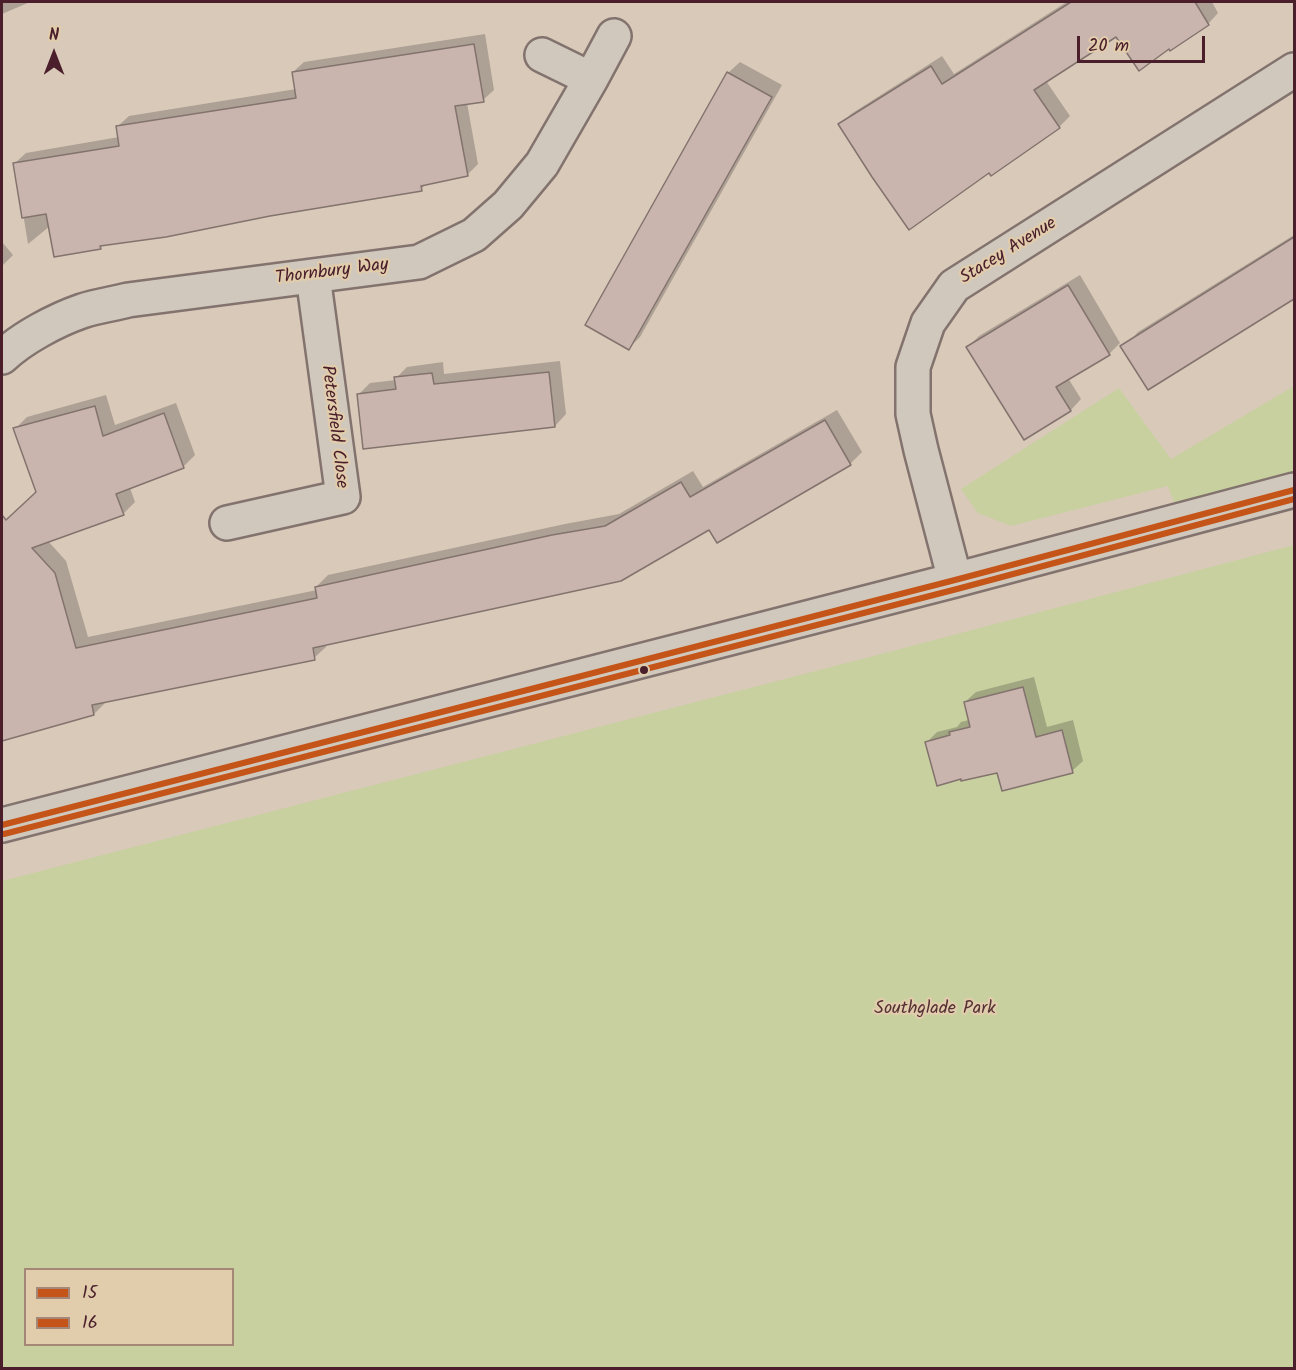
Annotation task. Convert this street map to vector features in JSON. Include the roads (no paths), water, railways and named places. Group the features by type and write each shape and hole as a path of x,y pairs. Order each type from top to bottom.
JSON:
{"street":[{"name":"Thornbury Way","path":"2,357 9,350 45,328 82,311 128,300 419,262 474,235 508,205 542,164 614,36"},
{"path":"542,55 591,79"},
{"name":"Stacey Avenue","path":"955,580 913,414 913,367 928,323 954,286 1294,70"},
{"name":"Petersfield Close","path":"227,523 343,497 313,276"},
{"path":"2,825 955,580 1294,490"}],"park label":[{"name":"Southglade Park","path":"935,1010"}]}
